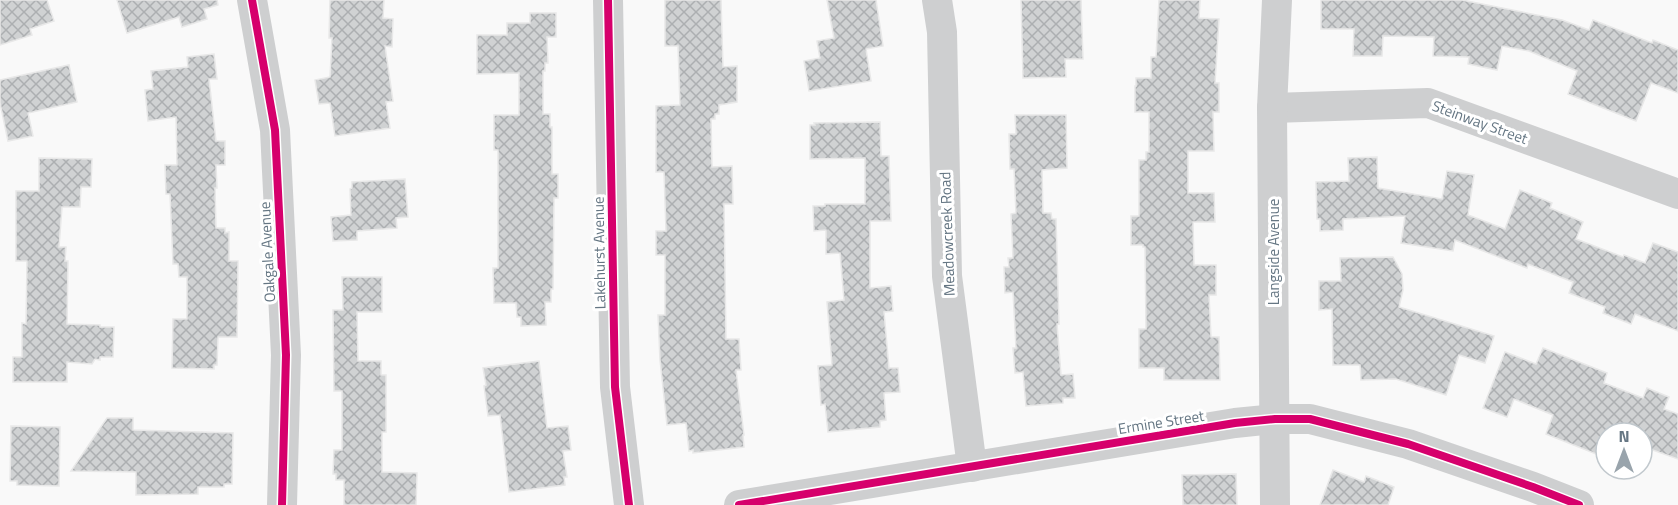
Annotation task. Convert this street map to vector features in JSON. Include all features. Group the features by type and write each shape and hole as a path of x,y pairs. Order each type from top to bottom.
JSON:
{"street":[{"name":"Oakgale Avenue","path":"252,0 275,130 286,355 282,505"},
{"name":"Lakehurst Avenue","path":"608,0 615,387 629,505"},
{"name":"Meadowcreek Road","path":"937,0 942,32 946,276 972,467"},
{"name":"Langside Avenue","path":"1275,505 1272,108 1277,0"},
{"name":"Steinway Street","path":"1272,108 1428,103 1678,194"},
{"name":"Ermine Street","path":"739,505 1235,423 1275,419 1310,419 1408,444 1579,505"}],"building":[{"path":"0,0 47,0 54,21 30,29 32,35 0,45"},
{"path":"117,0 217,0 218,5 204,9 207,19 182,27 179,17 127,33"},
{"path":"330,0 384,0 383,18 393,19 392,47 385,46 393,101 386,102 390,128 335,136 330,103 319,104 315,80 330,77 332,38 329,38"},
{"path":"665,0 721,0 723,67 737,66 737,102 719,105 719,114 715,114 715,119 711,119 712,167 732,166 733,204 724,204 726,339 739,339 741,370 736,370 744,447 693,453 693,450 689,451 686,423 667,425 658,315 665,315 665,255 656,255 656,231 666,231 664,172 656,172 656,106 680,105 678,46 665,46"},
{"path":"827,0 876,0 883,46 866,49 871,81 809,91 804,61 820,58 817,41 834,38"},
{"path":"1021,0 1081,0 1083,59 1065,59 1066,77 1023,78"},
{"path":"1159,0 1200,0 1199,18 1219,19 1215,83 1219,83 1219,112 1213,112 1214,151 1188,151 1188,193 1214,193 1215,222 1193,222 1194,265 1216,265 1216,295 1209,295 1211,337 1219,337 1220,380 1164,380 1164,368 1139,368 1139,329 1146,329 1145,247 1131,245 1131,216 1139,216 1139,160 1146,160 1146,152 1149,152 1149,112 1135,112 1135,86 1136,78 1151,78 1151,57 1156,57"},
{"path":"1321,0 1462,0 1562,20 1589,30 1593,20 1652,43 1653,40 1678,50 1678,93 1651,83 1636,121 1568,94 1577,71 1529,51 1502,46 1497,70 1468,64 1469,57 1433,56 1434,37 1383,36 1382,56 1353,56 1354,29 1321,29"},
{"path":"530,13 556,13 556,37 547,37 548,63 545,63 545,71 543,71 543,114 550,114 552,174 558,174 558,198 554,198 553,289 551,289 551,302 545,302 546,325 521,326 521,317 517,317 516,303 494,303 493,268 498,268 498,150 494,150 494,115 519,115 519,73 477,74 477,35 507,35 507,23 530,23"},
{"path":"214,54 217,79 209,79 216,141 225,141 225,165 216,165 216,228 225,228 225,233 229,232 229,261 238,261 237,337 218,337 217,365 214,365 214,369 172,368 173,319 187,319 187,277 179,277 178,264 173,264 170,194 166,194 165,165 177,165 176,117 148,121 145,90 153,89 151,71 188,67 187,57"},
{"path":"69,65 77,102 28,113 33,136 8,141 0,103 0,80"},
{"path":"1015,115 1066,115 1067,168 1042,170 1043,213 1051,213 1052,219 1056,219 1059,324 1057,324 1061,375 1073,374 1075,398 1063,398 1063,403 1026,406 1023,372 1015,373 1013,292 1005,293 1004,267 1009,267 1008,258 1013,258 1011,214 1016,213 1014,169 1010,169 1009,134 1016,134"},
{"path":"880,122 881,156 889,156 891,221 870,221 870,288 891,286 893,311 884,312 889,368 898,368 900,392 884,393 886,420 880,421 880,427 828,432 825,404 821,405 818,366 832,365 827,302 844,300 840,253 826,254 826,230 814,231 813,206 865,204 865,158 810,159 810,125 815,125 814,123"},
{"path":"1377,157 1378,188 1442,199 1447,171 1474,175 1468,215 1505,229 1520,190 1552,203 1550,208 1583,222 1576,239 1645,263 1653,243 1678,252 1678,331 1635,314 1631,324 1603,313 1605,307 1569,293 1573,282 1528,264 1527,268 1455,240 1453,251 1401,243 1405,216 1343,219 1343,230 1320,231 1320,219 1317,219 1316,182 1349,181 1348,158"},
{"path":"39,158 92,159 91,187 81,187 80,207 62,207 59,247 66,247 65,261 68,261 67,324 114,327 113,357 100,357 100,360 95,359 92,364 67,362 67,382 13,382 13,357 22,357 22,323 26,324 27,261 16,261 16,191 39,191"},
{"path":"405,179 408,217 396,218 397,228 357,231 357,240 333,241 331,217 351,215 352,182"},
{"path":"1393,257 1402,274 1403,290 1399,307 1494,336 1485,363 1459,355 1446,395 1396,379 1361,380 1360,365 1333,365 1332,309 1319,310 1319,281 1341,281 1340,258"},
{"path":"342,277 382,277 382,312 357,312 358,361 381,361 381,375 386,375 386,432 382,432 382,472 417,473 416,505 344,505 344,480 336,480 336,474 333,474 334,450 342,450 342,391 334,391 333,310 343,310"},
{"path":"1543,348 1607,373 1604,383 1643,398 1647,388 1669,397 1664,409 1678,414 1678,459 1654,450 1654,421 1594,421 1594,453 1546,434 1553,415 1514,399 1507,417 1483,408 1505,352 1536,364"},
{"path":"539,361 547,428 568,426 571,450 563,451 567,477 564,477 565,485 509,492 500,415 488,416 483,368"},
{"path":"107,418 133,418 133,430 233,433 232,484 224,484 224,487 198,487 198,494 136,495 136,472 71,471"},
{"path":"11,426 60,427 59,486 17,485 17,481 10,481"},
{"path":"1333,470 1364,482 1366,476 1394,487 1388,505 1320,505"},
{"path":"1236,474 1237,505 1183,505 1182,475"}],"cycle path":[{"path":"252,0 275,130 286,355 282,505"},
{"path":"608,0 615,387 629,505"},
{"path":"739,505 1235,423 1275,419 1310,419 1408,444 1579,505"}]}
